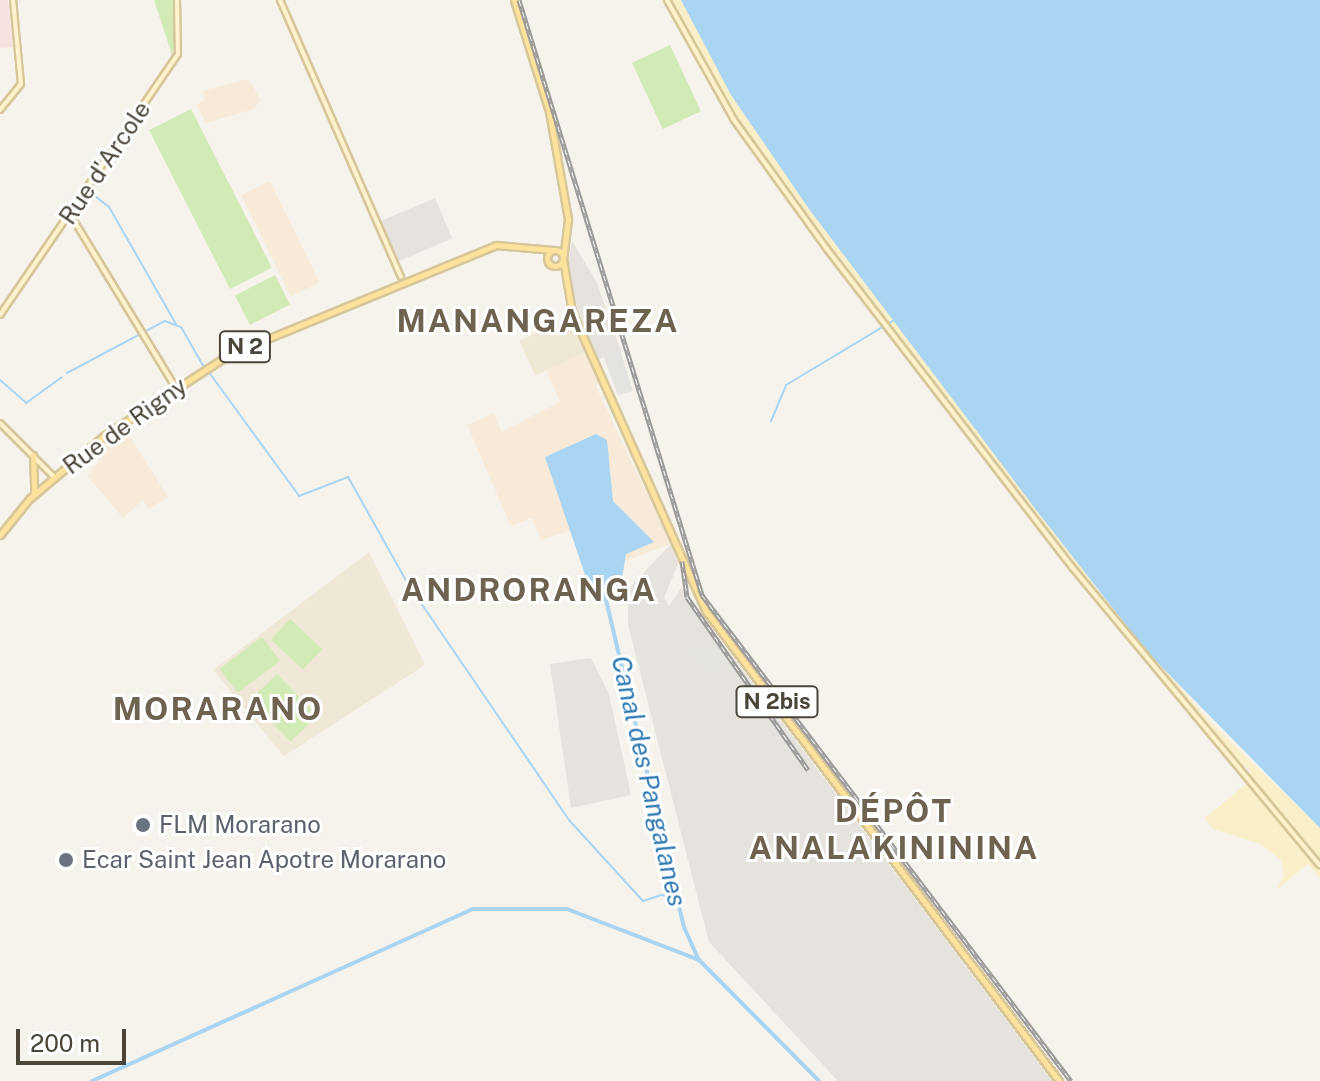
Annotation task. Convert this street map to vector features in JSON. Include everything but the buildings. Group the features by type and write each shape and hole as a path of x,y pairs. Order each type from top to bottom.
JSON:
{"main road":[{"path":"0,110 21,84 13,0"},
{"name":"Rue d'Arcole","path":"0,315 178,54 177,0"},
{"path":"280,0 401,277"},
{"path":"514,0 549,111 567,232 563,283"},
{"path":"667,0 734,120 827,249 1072,567 1320,866"},
{"path":"70,214 175,387"},
{"path":"548,262 567,232"},
{"name":"Rue de Rigny","path":"0,535 34,494 54,477 175,387 260,340 466,256 510,242 554,250"},
{"path":"535,247 563,283"},
{"path":"554,250 563,258"},
{"path":"548,262 563,258"},
{"name":"N 2bis","path":"563,283 706,611 1059,1081"},
{"path":"0,423 54,477"},
{"path":"33,455 34,494"}],"shaded area":[{"path":"0,0 8,0 13,47 0,48"},
{"path":"248,79 261,100 254,109 206,123 197,105 205,99 202,91"},
{"path":"270,181 320,283 291,297 241,195"},
{"path":"435,198 452,239 395,263 378,222"},
{"path":"572,241 597,283 621,351 597,360 572,300 567,271"},
{"path":"571,317 587,351 535,376 519,341"},
{"path":"620,350 633,391 618,395 603,356"},
{"path":"588,351 601,382 595,385 671,544 586,575 572,530 541,540 532,518 511,526 467,425 494,413 501,432 560,402 546,370"},
{"path":"122,424 168,497 149,509 143,500 123,518 87,475 103,458 95,446"},
{"path":"671,544 678,564 664,598 669,606 681,588 1052,1081 838,1081 709,942 628,625 628,589"},
{"path":"369,552 425,665 284,756 213,670"},
{"path":"714,645 726,661 709,672 688,651"},
{"path":"591,658 609,694 631,795 571,808 550,664"}],"green space":[{"path":"154,0 174,0 178,40 172,55"},
{"path":"670,45 701,111 663,129 632,63"},
{"path":"191,109 272,268 230,289 149,130"},
{"path":"275,275 290,304 250,325 235,295"},
{"path":"290,619 322,649 303,669 271,639"},
{"path":"262,637 280,661 238,693 220,669"},
{"path":"277,674 317,716 291,741 250,700"}],"sand":[{"path":"669,0 681,0 731,95 809,209 1105,599 1211,723 1320,828 1320,878 1308,864 1276,890 1284,876 1281,860 1260,844 1213,829 1205,818 1251,780 1250,771 1185,710 1058,554 739,123"}],"water":[{"path":"681,0 1320,0 1320,828 1148,653 1040,515 809,209 731,95"},
{"path":"596,434 607,440 613,501 654,542 626,554 619,596 595,604 545,457"}],"waterway":[{"path":"356,182 364,200"},
{"path":"91,193 109,207 176,324"},
{"path":"771,421 786,385 894,320"},
{"path":"67,373 165,321 181,327 204,367"},
{"path":"208,371 299,496 348,477 408,584 569,820 643,901 662,895 679,901"},
{"path":"0,380 26,403 62,377"},
{"name":"Canal des Pangalanes","path":"606,600 684,927 699,960 819,1081"},
{"name":"Canal des Pangalanes","path":"92,1081 473,909 567,909 699,960"}],"railway":[{"path":"519,0 702,595 1071,1081"},
{"path":"682,561 687,597 808,770"}],"place":[{"name":"FLM Morarano","path":"143,825"},
{"name":"Ecar Saint Jean Apotre Morarano","path":"66,860"}],"district":[{"name":"MANANGAREZA","path":"538,321"},
{"name":"ANDRORANGA","path":"529,590"},
{"name":"MORARANO","path":"218,709"},
{"name":"DÉPÔT ANALAKINININA","path":"894,830"}]}
